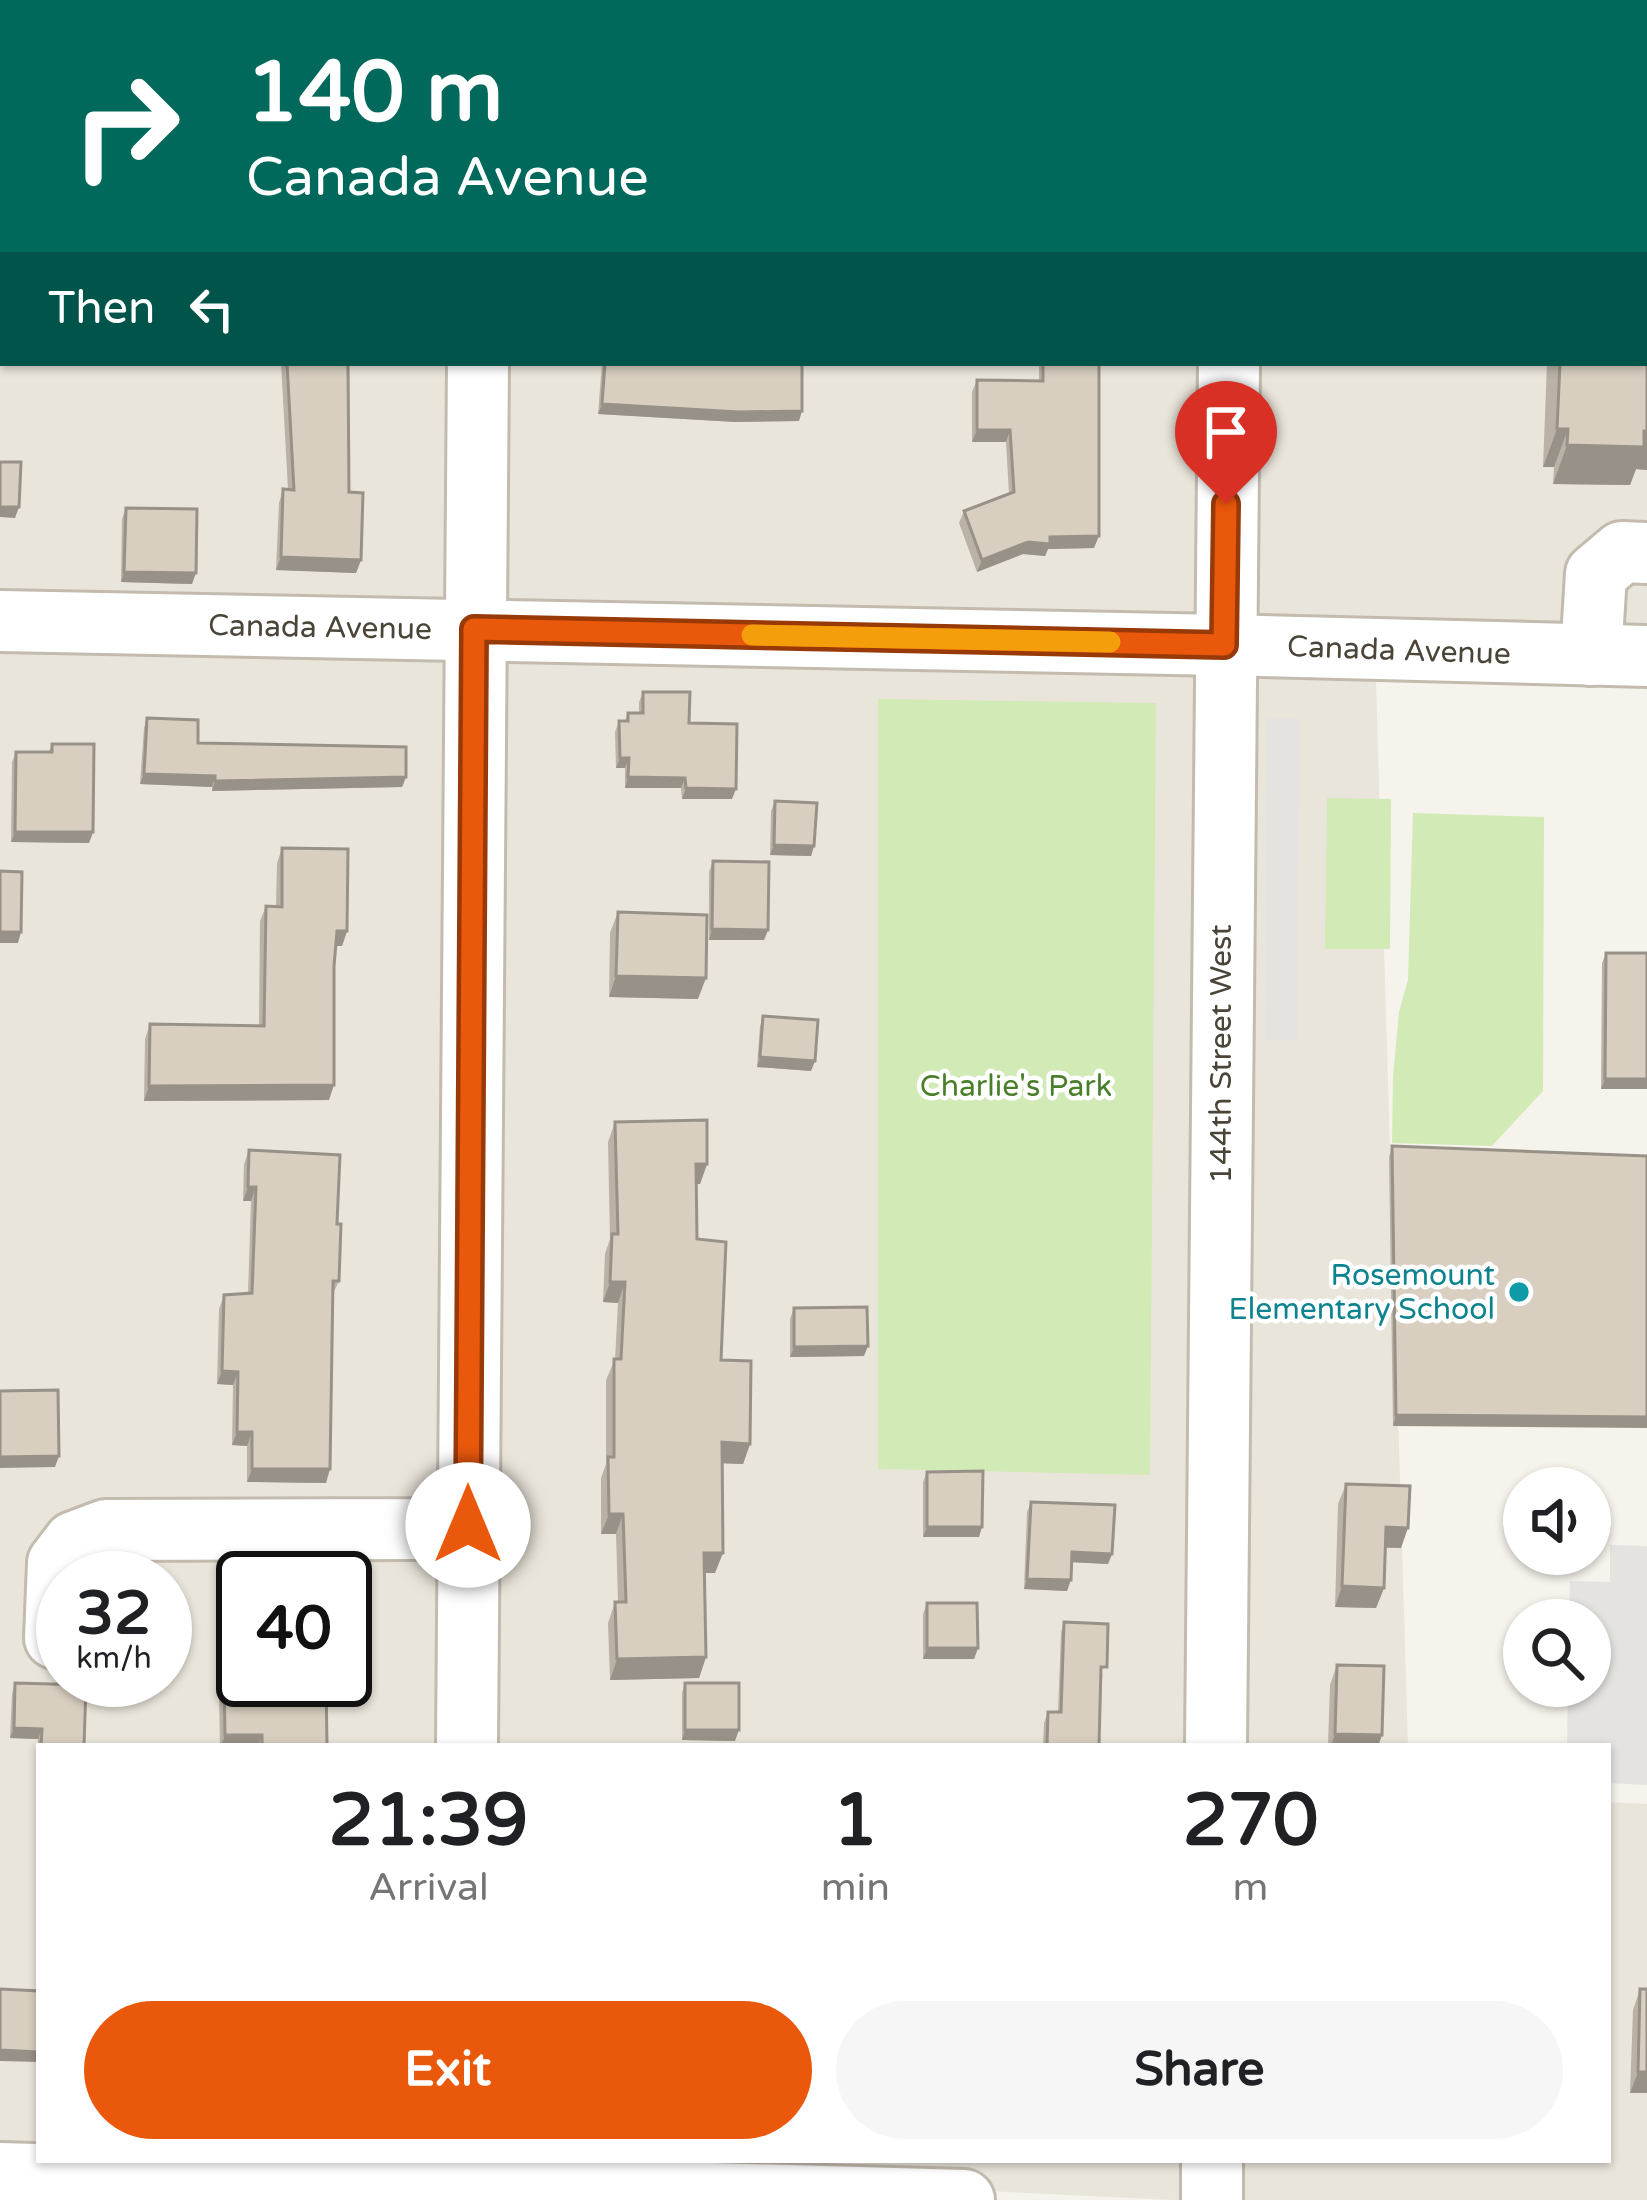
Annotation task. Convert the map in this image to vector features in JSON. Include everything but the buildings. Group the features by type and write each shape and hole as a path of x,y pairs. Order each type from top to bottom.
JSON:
{"street":[{"path":"467,1743 478,366"},
{"name":"144th Street West","path":"1216,1743 1228,366"},
{"path":"1619,655 1596,574 1622,553 1647,553"},
{"name":"Canada Avenue","path":"0,621 1619,655"},
{"path":"67,1551 74,1542 106,1530 468,1525"},
{"path":"1212,2200 1213,2163"},
{"path":"0,2174 134,2188 464,2182 964,2200"}],"shaded area":[{"path":"0,366 1647,366 1647,656 1375,650 1408,1743 36,1743 36,2163 1611,2163 1611,1802 1647,1804 1647,2200 1173,2200 465,2166 0,2200"},
{"path":"1267,718 1300,719 1297,1040 1265,1041"},
{"path":"1611,1545 1647,1546 1647,1785 1611,1783 1611,1743 1567,1743 1568,1707 1611,1707 1611,1599 1570,1599 1570,1581 1610,1582"}],"green space":[{"name":"Charlie's Park","path":"878,699 1156,703 1150,1475 878,1469"},
{"path":"1327,798 1391,799 1390,949 1325,949"},
{"path":"1413,813 1544,817 1543,1091 1492,1146 1392,1143 1399,1012 1408,980"}],"slow traffic":[{"path":"752,635 1110,642"}],"place":[{"name":"Rosemount Elementary School","path":"1519,1292"}],"route":[{"path":"468,1525 474,629 1224,645 1226,504"}]}
